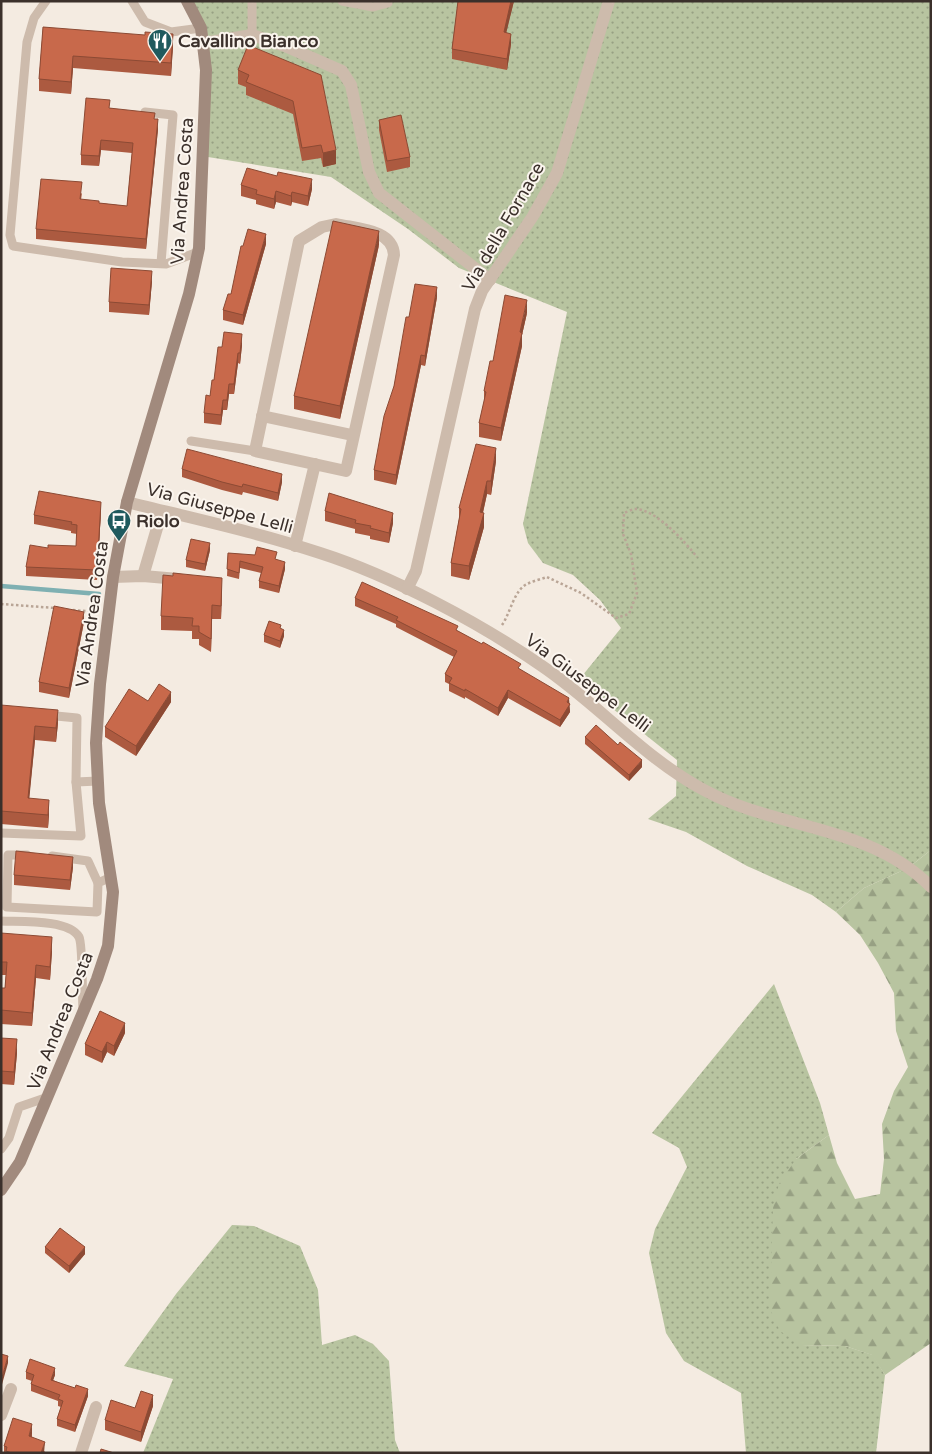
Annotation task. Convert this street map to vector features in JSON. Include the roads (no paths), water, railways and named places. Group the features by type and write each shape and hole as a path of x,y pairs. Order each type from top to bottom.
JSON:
{"main road":[{"name":"Via Andrea Costa","path":"1,1190 20,1162 83,1014 108,946 113,910 111,876 98,781 98,708 113,577 127,502 190,294 198,252 206,109 204,43 201,28 187,1"}],"street":[{"name":"Via della Fornace","path":"408,589 416,571 475,309 482,291 533,216 557,173 609,1"},
{"path":"204,43 252,35 285,46 335,67 347,76 354,95 369,172 379,193 490,280"},
{"path":"336,224 374,232 388,238 394,246 394,255 352,435 346,471 255,451 299,241 322,227 336,224"},
{"path":"262,416 352,435"},
{"path":"296,546 315,464"},
{"name":"Via Giuseppe Lelli","path":"127,502 339,559 408,589 494,637 549,671 664,765 705,791 742,807 828,830 864,843 906,866 931,887"},
{"path":"143,576 162,511"},
{"path":"113,577 143,576 192,580"},
{"path":"1,1415 11,1389"},
{"path":"81,1453 96,1407"}],"lane":[{"path":"46,1 34,18 27,42 10,235 13,246 122,262 161,263 198,252"},
{"path":"132,1 145,22 171,32 201,28"},
{"path":"252,1 252,35"},
{"path":"342,1 374,7 388,3"},
{"path":"139,112 173,115 161,263"},
{"path":"191,441 255,451"},
{"path":"1,833 81,836 76,782 78,718 39,715"},
{"path":"76,782 98,781"},
{"path":"8,854 65,856 88,861 98,883 97,912 7,906 8,854"},
{"path":"98,883 111,876"},
{"path":"1,921 49,923 75,932 80,938 82,948 80,983 83,1014"},
{"path":"1,1149 9,1138 19,1107 48,1097"}],"waterway":[{"path":"1,586 99,594"}],"place":[{"name":"Cavallino Bianco","path":"160,62"},
{"name":"Riolo","path":"119,542"}]}
